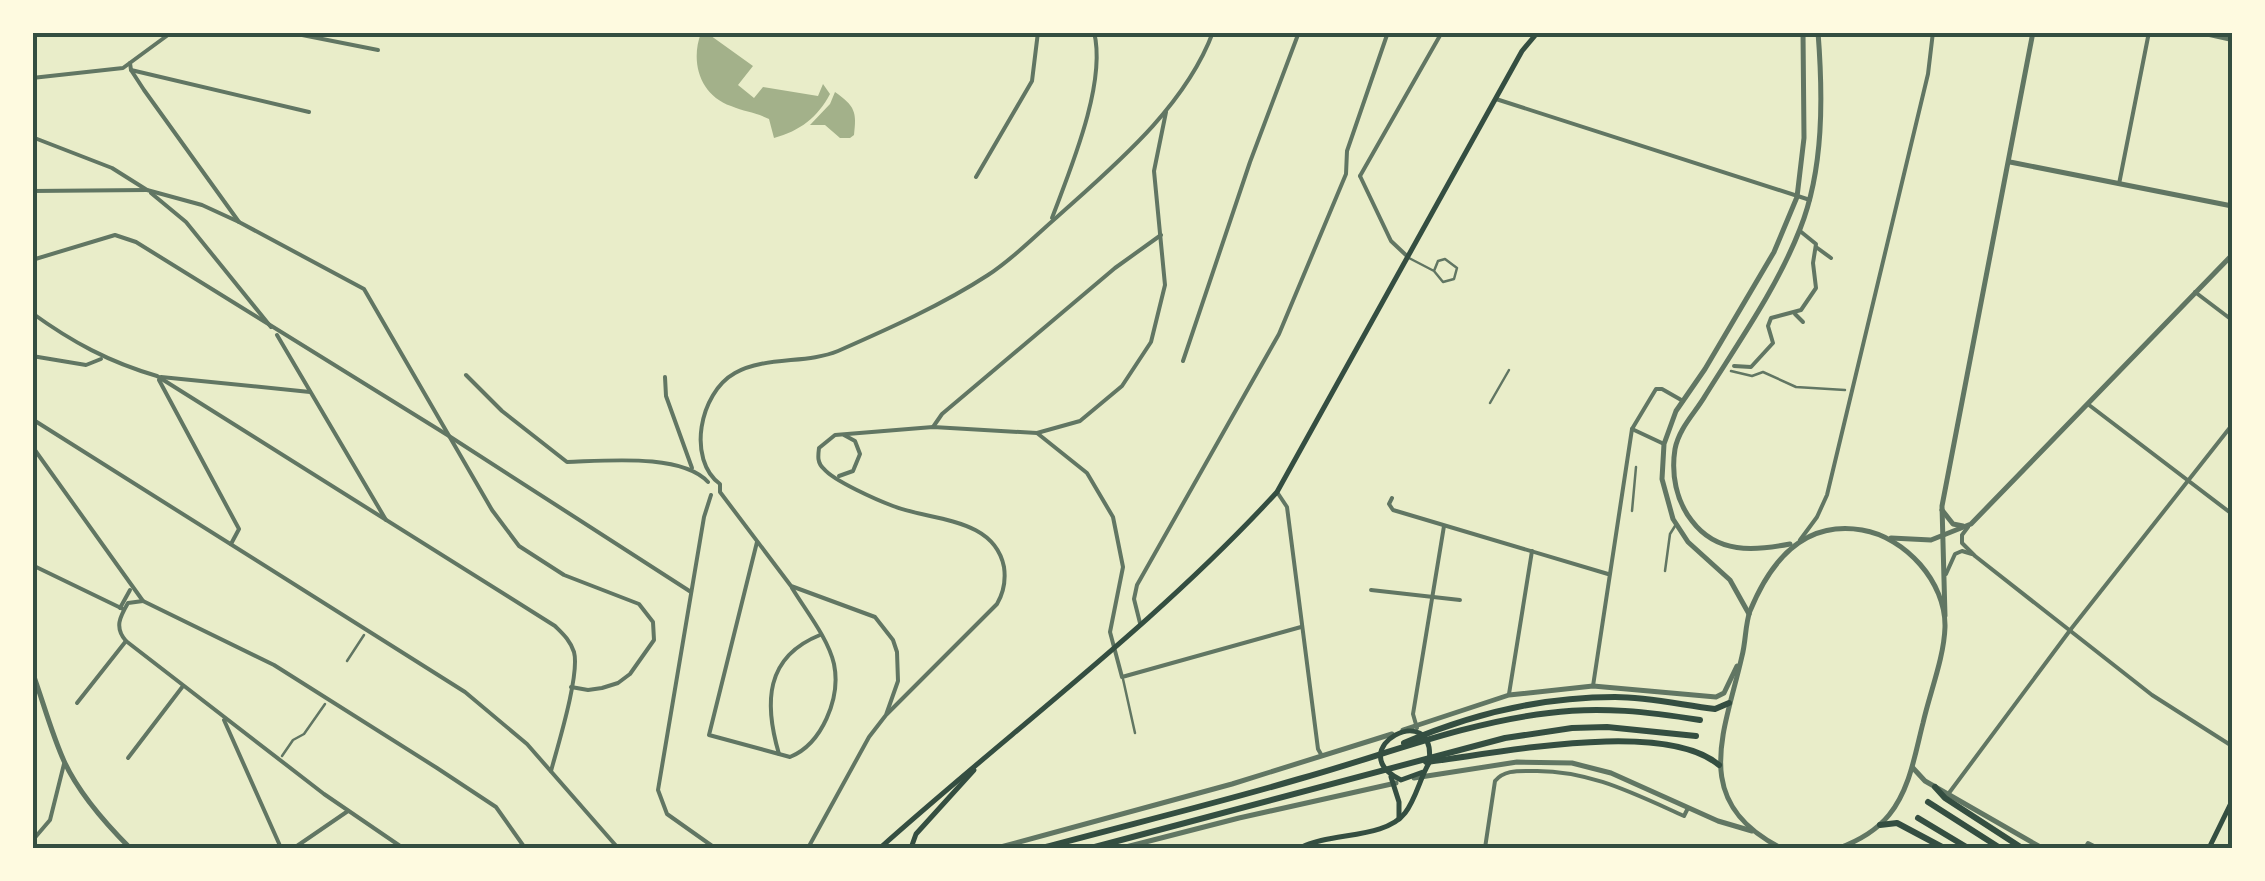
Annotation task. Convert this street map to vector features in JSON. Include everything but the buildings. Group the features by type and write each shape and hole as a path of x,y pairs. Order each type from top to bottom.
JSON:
{"highway":[{"path":"1379,754 1444,726 1553,700 1618,697 1715,708 1729,703"},
{"path":"1042,848 1302,779 1450,734 1549,712 1634,710 1700,720"},
{"path":"1091,848 1504,738 1607,727 1696,736"},
{"path":"1393,770 1559,744 1604,741 1701,754 1719,765"},
{"path":"1935,787 1945,798 2022,848"},
{"path":"1928,802 2000,848"},
{"path":"1918,818 1968,848"},
{"path":"1880,825 1897,823 1944,848"}],"main road":[{"path":"880,848 1140,623 1226,546 1278,492 1522,51 1538,32"},
{"path":"1300,848 1318,840 1388,827 1400,819 1408,809 1430,754 1419,734 1403,730 1392,734 1384,746 1384,761 1402,780 1419,776"},
{"path":"911,848 916,834 979,764"},
{"path":"1393,770 1400,819"},
{"path":"2209,848 2232,801"}],"street":[{"path":"32,78 115,70 172,32"},
{"path":"288,32 378,50"},
{"path":"976,177 1032,81 1038,32"},
{"path":"1050,223 1082,141 1099,50 1094,32"},
{"path":"711,495 706,491 710,481 703,456 703,417 711,398 735,373 834,353 990,274 1102,177 1167,107 1190,78 1213,32"},
{"path":"1184,361 1250,162 1299,32"},
{"path":"1140,623 1134,599 1137,586 1279,334 1346,174 1346,151 1388,32"},
{"path":"1360,176 1442,32"},
{"path":"1749,614 1730,580 1688,542 1676,524 1664,490 1664,444 1683,400 1706,369 1774,252 1798,196 1804,138 1803,32"},
{"path":"1818,32 1817,156 1810,200 1800,231 1772,285 1676,446 1678,498 1704,533 1721,544 1747,550 1842,529 1920,541 1968,525"},
{"path":"1755,832 1729,796 1719,765 1719,746 1743,654 1749,614 1775,564 1817,517 1827,495 1928,71 1933,32"},
{"path":"1839,848 1880,825 1900,798 1912,765 1945,624 1941,509 2033,32"},
{"path":"2120,184 2149,32"},
{"path":"2196,32 2232,40"},
{"path":"130,63 130,70 240,222"},
{"path":"130,70 309,112"},
{"path":"1496,99 1810,200"},
{"path":"808,848 869,738 886,715 997,604 1004,589 1004,564 999,550 986,535 959,523 893,506 834,476 822,468 818,454 823,441 840,434 933,426 1037,433 1080,420 1122,386 1151,342 1165,285 1154,171 1167,107"},
{"path":"32,137 112,168 186,222 274,330 388,522"},
{"path":"2010,162 2232,206"},
{"path":"1346,174 1360,176"},
{"path":"1360,176 1391,241 1408,257 1434,271 1443,282 1454,279 1457,272 1455,264 1445,259 1436,264 1434,271"},
{"path":"32,191 147,190 202,206 240,222 364,289 492,510 519,546 564,575 639,604 653,622 654,640 630,674 602,688 572,687"},
{"path":"1795,314 1819,289 1813,263 1815,241 1800,231"},
{"path":"32,260 116,235 136,242 691,592"},
{"path":"933,426 942,414 1080,297 1160,235"},
{"path":"1816,247 1832,258"},
{"path":"1975,556 1962,538 1968,525 2232,255"},
{"path":"2196,292 2232,320"},
{"path":"32,313 104,358 157,376 310,392"},
{"path":"1732,369 1749,369 1770,348 1771,318 1795,314 1803,322"},
{"path":"32,356 86,365 104,358"},
{"path":"1732,369 1752,376 1763,372 1796,387 1845,390"},
{"path":"1490,403 1509,370"},
{"path":"466,374 502,411 567,462 624,460 692,468 720,484 720,492 790,586 834,663 834,688 823,727 802,752 790,757 709,735 757,542"},
{"path":"157,376 567,637 575,654 572,687 552,771"},
{"path":"157,376 239,529 232,544"},
{"path":"666,377 666,396 692,468"},
{"path":"1594,686 1632,429 1651,393 1658,388 1693,407 1692,414"},
{"path":"2087,403 2232,514"},
{"path":"32,418 464,692 501,720 552,771 618,848"},
{"path":"1948,794 2071,629 2232,425"},
{"path":"1632,429 1676,446"},
{"path":"1037,433 1087,473 1113,517 1122,567 1110,627 1135,733"},
{"path":"834,476 854,471 860,454 855,441 840,434"},
{"path":"32,446 143,601 274,665 452,778 502,813 525,848"},
{"path":"1632,511 1636,466"},
{"path":"711,495 720,492"},
{"path":"1278,492 1287,507 1318,750 1322,756"},
{"path":"711,495 658,790 667,814 716,848"},
{"path":"1392,498 1389,504 1393,510 1608,574"},
{"path":"1941,509 1952,524 1968,525"},
{"path":"1665,571 1670,534 1676,524"},
{"path":"1419,734 1413,714 1444,526"},
{"path":"1888,538 1928,575 1945,624"},
{"path":"1509,696 1532,551"},
{"path":"1944,583 1955,554 1962,551 1975,556 2152,695 2232,746"},
{"path":"32,565 122,609"},
{"path":"790,586 860,610 885,628 900,665 886,715"},
{"path":"132,588 118,628 126,641 403,848"},
{"path":"1370,590 1460,600"},
{"path":"122,609 132,600 143,601"},
{"path":"1122,678 1301,627"},
{"path":"349,660 364,635"},
{"path":"779,754 770,725 770,689 790,652 820,635"},
{"path":"78,703 126,641"},
{"path":"1403,730 1509,696 1594,686 1716,697 1726,690 1743,654"},
{"path":"32,671 64,762 88,800 130,848"},
{"path":"128,758 184,686"},
{"path":"282,756 325,704"},
{"path":"222,716 281,848"},
{"path":"997,848 1232,784 1392,734"},
{"path":"32,841 50,820 64,762"},
{"path":"1419,776 1500,764 1558,762 1611,773 1738,829 1755,832 1781,848"},
{"path":"1912,765 1919,776 1935,787 2042,848"},
{"path":"1486,848 1495,781 1504,773 1572,773 1615,785 1684,816 1688,808"},
{"path":"1122,848 1402,780"},
{"path":"294,848 348,810"},
{"path":"2085,848 2088,843 2098,848"}],"shaded area":[{"path":"701,33 707,33 753,66 738,85 754,98 763,87 818,96 823,84 830,94 807,122 774,138 769,119 720,101 705,86 697,66"},
{"path":"835,92 853,110 854,135 850,138 840,138 825,125 810,125 830,104"}]}
